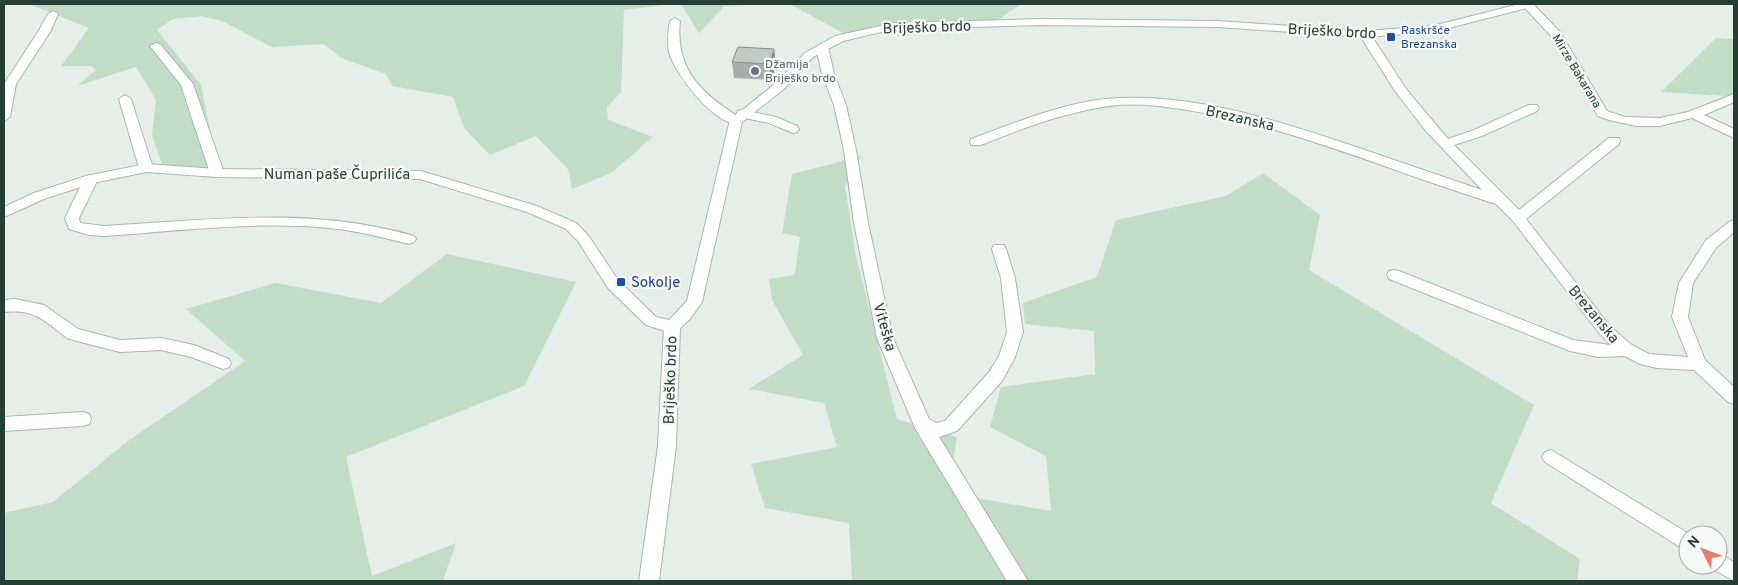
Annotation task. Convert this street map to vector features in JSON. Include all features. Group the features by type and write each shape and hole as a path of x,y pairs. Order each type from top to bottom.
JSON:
{"street":[{"name":"Briješko brdo","path":"649,581 667,446 672,327 685,315 694,302 739,117 780,86 809,55 839,38 867,30 922,24 1187,23 1365,34 1433,30 1529,4"},
{"name":"Mirze Bakarana","path":"1529,4 1556,34 1602,113 1616,120 1651,123 1693,114 1734,98"},
{"path":"4,117 10,84 44,32 53,14"},
{"path":"675,21 672,34 674,50 680,70 695,90 716,109 739,117 772,120 793,130"},
{"name":"Brezanska","path":"1365,34 1401,90 1445,144 1518,218 1604,329 1633,355 1649,361 1698,364"},
{"path":"156,46 187,84 206,134 217,174"},
{"name":"Viteška","path":"822,47 828,74 840,104 850,150 860,223 885,338 921,423 1018,581"},
{"path":"125,99 146,168"},
{"name":"Brezanska","path":"976,142 1041,117 1104,103 1139,101 1181,105 1251,118 1293,130 1499,200"},
{"path":"1445,144 1533,108"},
{"path":"1693,114 1734,134"},
{"path":"1518,218 1614,142"},
{"name":"Numan paše Čuprilića","path":"4,212 39,196 91,180 146,168 217,174 420,175 532,209 571,226 583,238 613,284 651,321 672,327"},
{"path":"91,180 72,218 74,226 89,230 104,231 236,223 326,223 369,229 409,239"},
{"path":"1734,225 1710,244 1686,283 1680,317 1698,364 1734,397"},
{"path":"921,423 934,431 943,432 951,426 996,376 1007,357 1015,332 1008,278 999,249"},
{"path":"1394,275 1570,345 1593,352 1626,350"},
{"path":"4,306 15,305 39,309 74,334 96,340 120,346 161,344 194,351 223,363"},
{"path":"4,424 83,419"},
{"path":"1551,457 1678,537"}],"green space":[{"path":"29,4 671,4 624,10 621,92 607,107 608,120 653,137 611,173 572,189 568,169 536,136 490,155 464,128 453,97 392,86 386,74 341,58 324,44 272,47 222,21 202,16 173,19 157,30 201,85 218,169 162,165 152,135 156,100 136,67 77,86 96,70 90,66 61,66 89,28"},
{"path":"681,4 790,4 724,6 699,33"},
{"path":"790,4 1021,4 990,25 921,23 843,33"},
{"path":"1716,38 1734,39 1734,93 1726,96 1661,92"},
{"path":"861,156 845,186 856,256 897,419 957,437 950,480 971,497 1051,511 1046,456 990,427 1001,387 1095,374 1094,331 1025,324 1023,303 1097,277 1116,220 1226,196 1263,173 1320,215 1309,270 1534,405 1491,503 1580,559 1577,581 852,581 849,523 765,508 751,464 837,447 824,403 749,389 803,355 772,300 769,279 795,275 800,237 782,233 792,174"},
{"path":"447,254 576,282 524,386 346,457 372,576 456,543 443,581 4,581 4,513 53,502 128,441 245,361 186,309 276,283 381,303"}],"building":[{"path":"738,47 774,49 770,64 732,62"}],"place":[{"name":"Raskršće Brezanska","path":"1391,37"},
{"name":"Džamija Briješko brdo","path":"755,71"},
{"name":"Sokolje","path":"621,282"}]}
